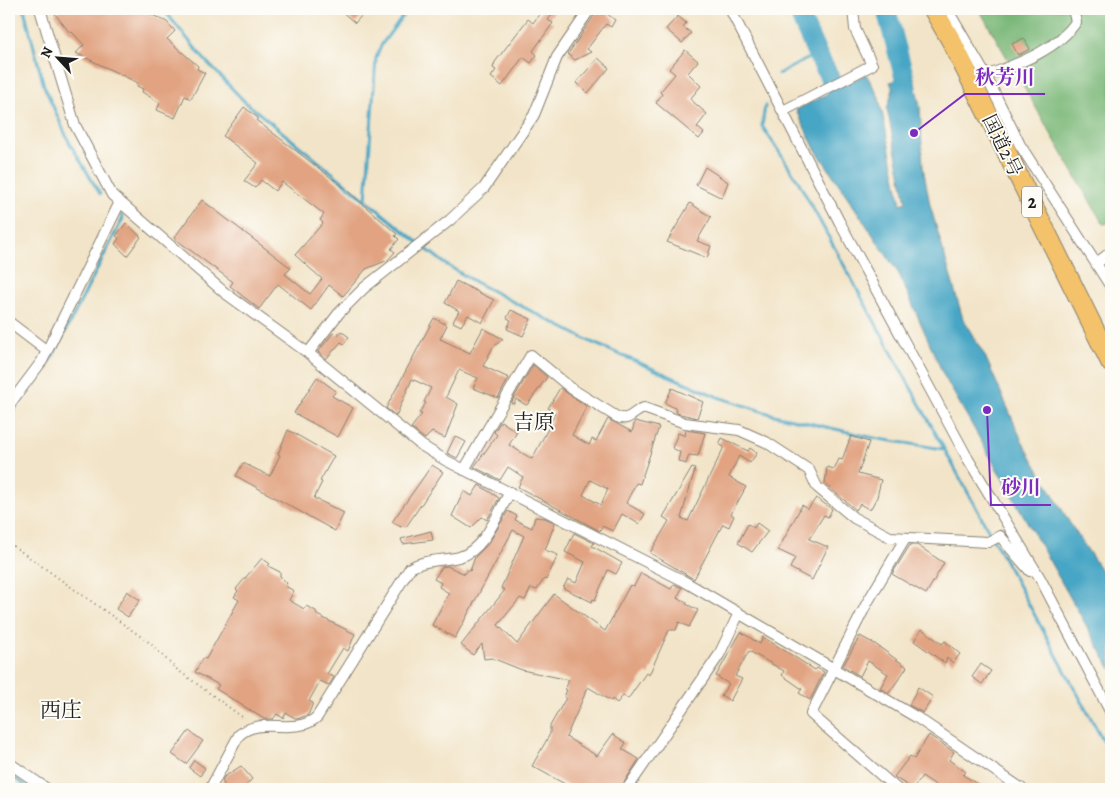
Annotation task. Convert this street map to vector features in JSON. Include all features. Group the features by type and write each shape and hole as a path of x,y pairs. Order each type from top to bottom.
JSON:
{"highway":[{"name":"国道2号","path":"933,9 957,38 1111,363"}],"street":[{"path":"40,9 80,138 101,178 120,202 225,293 308,353 421,445 464,470 682,580 832,670 916,717 1022,789"},
{"path":"308,353 339,313 364,288 390,265 420,244 471,202 494,175 534,115 557,57 590,9"},
{"path":"730,9 968,459 1040,578 1044,590 1111,713"},
{"path":"783,111 872,65 856,29 852,9"},
{"path":"947,9 957,38 986,76 1020,144 1097,263 1111,288"},
{"path":"986,76 1019,64 1068,34 1076,22 1073,9"},
{"path":"9,405 36,370 47,351 120,202"},
{"path":"1097,263 1111,252"},
{"path":"9,322 47,351"},
{"path":"464,470 531,355 572,388 624,420 630,418 637,410 644,408 674,420 739,430 752,435 809,470 817,487 854,518 890,536 992,540 1000,536 1032,573 1040,578"},
{"path":"210,789 239,735 246,728 254,726 294,726 311,723 317,717 410,568 418,563 470,554 483,538 510,492"},
{"path":"897,789 811,714 867,603 905,538"},
{"path":"628,789 714,664 739,613"},
{"path":"9,763 47,789"}],"path":[{"path":"9,543 150,643 175,668 254,726"}],"green space":[{"path":"979,9 1111,9 1111,223 1103,224"}],"water":[{"path":"866,74 879,97 901,204 906,202 887,109 893,89 890,82 914,77 920,107 923,167 930,205 963,319 985,356 1022,441 1071,525 1111,585 1111,669 944,376 899,274 814,147 796,110"}],"building":[{"path":"61,9 140,9 167,22 175,31 167,39 198,66 197,69 205,73 191,99 185,96 175,118 157,110 160,103 142,92 143,89 137,86 138,83 76,53 84,45 72,32 70,33 55,14"},
{"path":"339,9 357,9 363,14 355,23"},
{"path":"543,9 556,9 548,20 553,23 533,51 537,55 531,63 523,57 502,86 491,77 496,70 493,68 495,62 528,19 533,23"},
{"path":"601,9 615,20 611,27 606,24 587,49 591,52 575,60 568,54 596,13"},
{"path":"678,16 686,23 683,27 691,33 682,43 666,29"},
{"path":"1024,38 1030,49 1018,55 1012,44"},
{"path":"685,50 698,61 688,73 701,86 690,99 707,114 697,127 704,133 699,139 656,103 662,94 660,92 675,74 669,69"},
{"path":"598,58 609,68 588,93 576,83"},
{"path":"244,107 258,118 256,120 342,186 397,234 395,236 399,239 391,249 395,252 388,260 366,269 343,296 329,285 311,310 278,284 259,309 230,286 233,282 174,238 202,200 291,268 285,274 310,294 322,279 295,255 323,223 320,220 324,214 282,182 275,191 261,180 255,188 244,181 258,163 223,136"},
{"path":"705,167 728,182 722,198 696,185"},
{"path":"690,203 711,217 697,241 711,246 707,258 667,242"},
{"path":"126,223 141,237 127,256 115,244 119,238 116,236"},
{"path":"456,281 494,300 482,323 468,315 461,326 453,322 459,311 445,303"},
{"path":"511,310 531,319 523,336 507,329 511,320 507,318"},
{"path":"434,318 447,325 440,339 470,353 483,328 503,339 493,347 483,366 509,378 498,398 473,388 478,378 459,370 446,397 458,404 445,438 432,432 425,439 411,428 422,414 419,413 426,403 424,402 431,388 412,379 396,416 386,408"},
{"path":"341,331 349,337 344,344 341,342 326,359 318,352 333,333 337,336"},
{"path":"533,365 547,377 528,404 526,405 516,399 514,404 511,403"},
{"path":"317,377 336,391 332,396 353,408 338,437 294,413"},
{"path":"560,388 585,405 586,408 572,435 589,445 592,439 596,441 608,419 632,432 635,421 659,427 640,484 636,483 626,503 645,514 639,524 622,514 613,531 602,526 600,531 518,487 523,477 508,467 500,480 474,467 497,435 494,432 501,421 517,432 509,445 532,459 555,412 548,408","holes":["590,480 608,489 601,505 583,495"]},
{"path":"672,388 703,402 697,418 677,413 675,408 665,403"},
{"path":"288,430 334,456 320,481 322,482 314,498 344,513 335,531 236,476 243,463 270,476 280,455 278,454"},
{"path":"686,430 705,433 698,456 689,455 686,464 678,461 680,452 672,448 678,433 685,436"},
{"path":"455,436 466,442 457,458 447,453"},
{"path":"851,436 869,442 858,474 881,480 877,497 870,510 860,504 856,510 825,484 827,467 834,469 839,459 842,460"},
{"path":"722,438 748,451 750,448 757,453 750,463 739,456 729,477 746,487 731,514 734,516 729,527 723,524 694,579 650,553 669,521 663,517 692,468 695,469 681,518 688,521 724,447 719,444"},
{"path":"432,465 443,472 406,527 403,525 401,527 392,522"},
{"path":"479,485 499,498 487,520 482,517 471,528 452,516 464,491 472,496"},
{"path":"816,498 832,509 828,517 824,515 809,539 828,547 812,580 790,568 795,558 778,550 802,505 808,509"},
{"path":"508,511 517,516 515,520 532,528 535,517 545,518 555,523 545,550 558,555 546,580 544,579 537,590 531,588 525,600 520,598 498,625 517,644 554,594 605,631 630,585 634,586 641,573 671,589 674,584 682,588 677,598 698,610 689,627 679,622 676,630 669,630 649,675 646,673 628,699 623,695 617,703 588,687 566,737 597,756 613,734 626,743 622,749 639,759 620,789 610,786 608,789 574,789 532,766 550,734 550,726 566,698 564,697 567,690 565,689 569,680 522,670 492,658 484,659 482,644 473,655 461,645 505,590 501,588 524,536 513,530 455,638 432,625 449,593 439,587 441,583 434,579 442,567 447,566 465,574 467,570 470,571 475,557 489,543"},
{"path":"757,523 768,531 752,552 738,543 748,524 754,528"},
{"path":"431,531 433,540 403,544 401,539"},
{"path":"574,533 594,543 592,546 622,563 616,574 608,570 595,600 593,599 592,602 563,588 568,579 576,583 585,562 565,552"},
{"path":"910,545 917,545 944,563 926,594 892,574"},
{"path":"262,558 270,564 268,566 280,572 280,576 287,583 285,586 294,591 289,600 304,609 306,606 316,611 317,615 355,634 348,651 343,648 327,674 334,677 329,685 320,681 309,701 313,703 308,715 297,719 286,713 283,718 277,714 273,719 264,719 216,689 219,685 195,672 203,658 206,659 239,600 234,597 238,591 236,589"},
{"path":"127,591 140,600 128,617 116,609"},
{"path":"922,629 942,644 945,641 960,654 953,663 947,658 945,663 914,641"},
{"path":"741,632 760,644 763,637 815,670 817,668 824,672 810,700 799,693 802,689 782,675 784,671 749,651 735,676 742,679 730,701 721,695 729,684 716,676"},
{"path":"860,636 875,644 907,667 889,693 880,688 888,674 868,661 860,676 843,666"},
{"path":"981,664 991,671 982,684 972,677"},
{"path":"918,687 933,697 923,713 909,705"},
{"path":"189,731 203,741 186,764 172,754"},
{"path":"929,735 954,752 949,760 966,772 963,775 986,789 935,789 937,786 922,776 913,789 894,777 910,756 914,759"},
{"path":"194,760 205,768 200,776 189,768"},
{"path":"241,766 252,779 243,789 227,789 222,781 224,777"}],"waterway":[{"path":"24,9 44,86 68,140 100,194"},
{"path":"163,9 204,59 244,101 416,241 447,265 475,282 591,342 718,397 774,415 879,439 943,449"},
{"path":"366,200 376,58 382,44 408,9"},
{"path":"797,9 817,54 844,103"},
{"path":"886,9 904,76 909,106"},
{"path":"778,74 817,54"},
{"path":"765,106 762,126 797,179 1111,755"},
{"path":"9,416 53,356 123,218 121,215"},
{"path":"9,774 30,789"}],"place":[{"name":"秋芳川","path":"914,133"},
{"name":"砂川","path":"987,410"}],"district":[{"name":"吉原","path":"534,422"},
{"name":"西庄","path":"61,710"}]}
